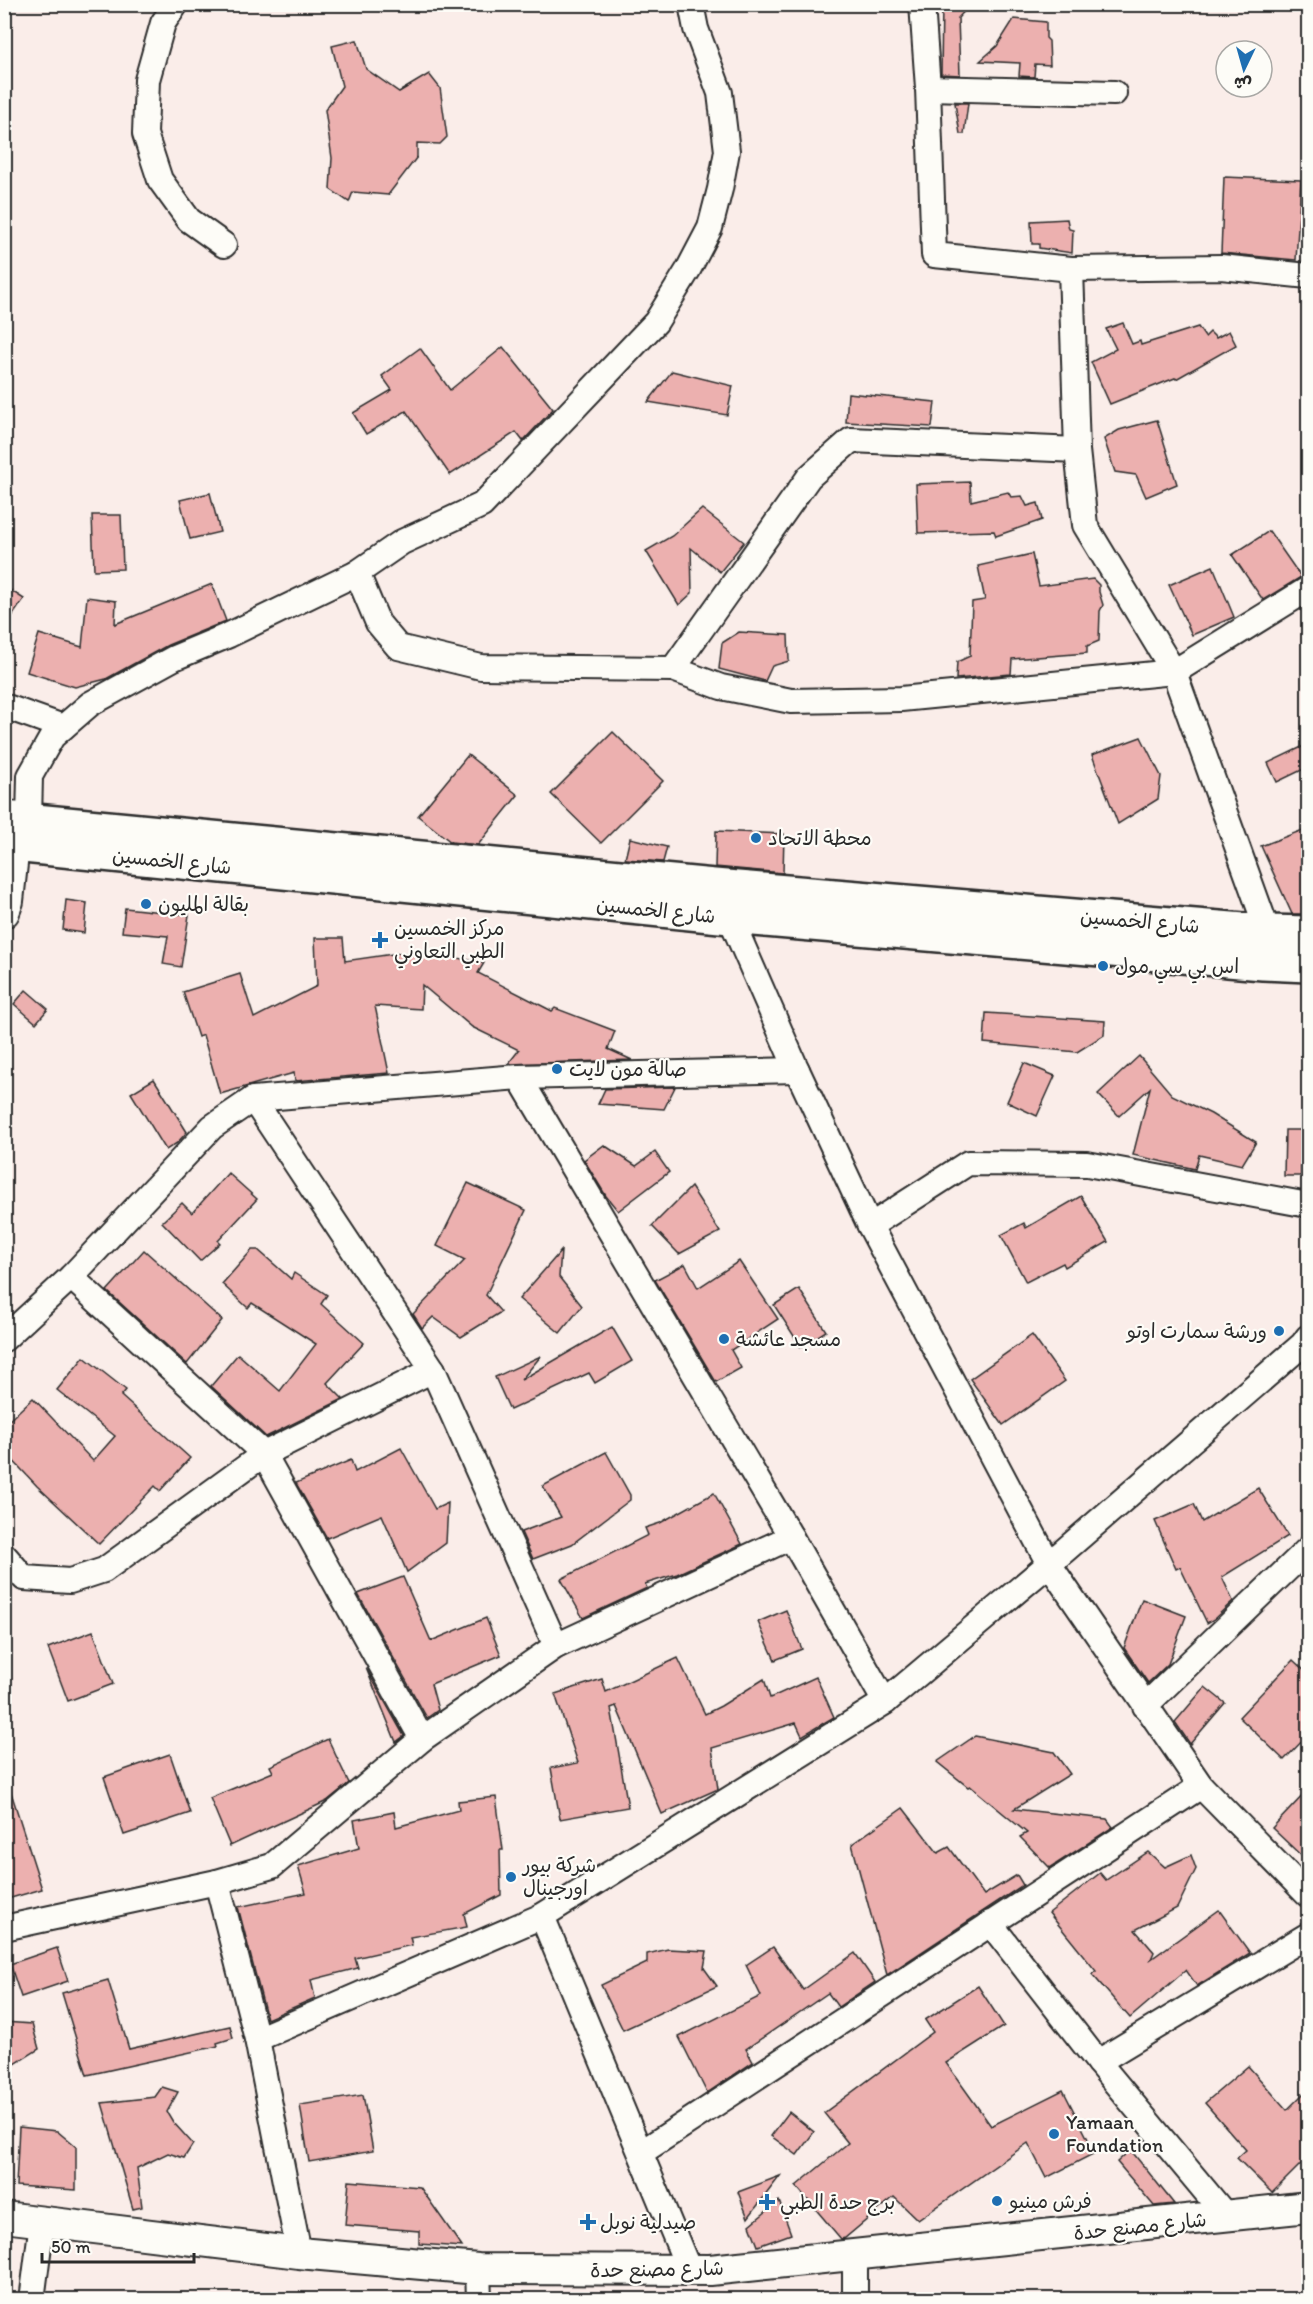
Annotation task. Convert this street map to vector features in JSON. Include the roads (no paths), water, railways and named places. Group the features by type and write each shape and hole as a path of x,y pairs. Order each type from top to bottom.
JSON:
{"main road":[{"name":"شارع الخمسين","path":"13,832 730,917 825,910 1308,933"},
{"name":"شارع الخمسين","path":"13,832 825,910 1263,963 1308,965"}],"street":[{"path":"176,4 164,23 147,80 145,134 160,180 189,220 224,245"},
{"path":"4,912 8,901 13,832 30,776 52,737 63,727 90,704 174,658 229,635 357,573 402,542 482,505 656,322 688,270 710,228 727,151 720,93 696,29 692,4"},
{"path":"922,4 928,88 934,255 1071,269 1221,267 1308,276"},
{"path":"928,88 1113,93"},
{"path":"1071,269 1077,450 1085,525 1174,672 1268,932"},
{"path":"673,669 809,477 851,440 1077,450"},
{"path":"357,573 378,624 398,647 481,667 673,669 721,687 791,700 901,699 1174,672 1308,589"},
{"path":"4,706 63,727"},
{"path":"730,917 797,1070 870,1226 1048,1564 1201,1786 1308,1895"},
{"path":"4,1339 71,1277 212,1127 253,1100 519,1077 797,1070"},
{"path":"519,1077 791,1537 885,1702"},
{"path":"253,1100 433,1370 556,1646"},
{"path":"870,1226 968,1163 1086,1164 1308,1205"},
{"path":"71,1277 264,1454 422,1738"},
{"path":"257,2039 542,1916 885,1702 1307,1343"},
{"path":"4,1556 24,1578 70,1581 104,1570 264,1454 433,1370"},
{"path":"4,1928 217,1882 272,1866 422,1738 556,1646 791,1537"},
{"path":"1145,1706 1305,1559"},
{"path":"642,2152 1201,1786"},
{"path":"217,1882 257,2039 299,2253"},
{"path":"542,1916 642,2152 689,2270"},
{"path":"990,1923 1098,2062 1227,2217"},
{"path":"1098,2062 1308,1935"},
{"name":"شارع مصنع حدة","path":"4,2217 299,2253 478,2269 710,2270 1308,2207"},
{"path":"32,2300 42,2222"},
{"path":"855,2255 855,2300"},
{"path":"478,2269 479,2300"}],"place":[{"name":"محطة الاتحاد","path":"756,838"},
{"name":"بقالة المليون","path":"146,904"},
{"name":"مركز الخمسين الطبي التعاوني","path":"380,940"},
{"name":"اس بي سي مول","path":"1103,966"},
{"name":"صالة مون لايت","path":"557,1069"},
{"name":"ورشة سمارت اوتو","path":"1279,1331"},
{"name":"مسجد عائشة","path":"724,1339"},
{"name":"شركة بيور اورجينال","path":"511,1877"},
{"name":"Yamaan Foundation","path":"1054,2134"},
{"name":"فرش مينيو","path":"997,2201"},
{"name":"برج حدة الطبي","path":"767,2202"},
{"name":"صيدلية نوبل","path":"588,2222"}]}
